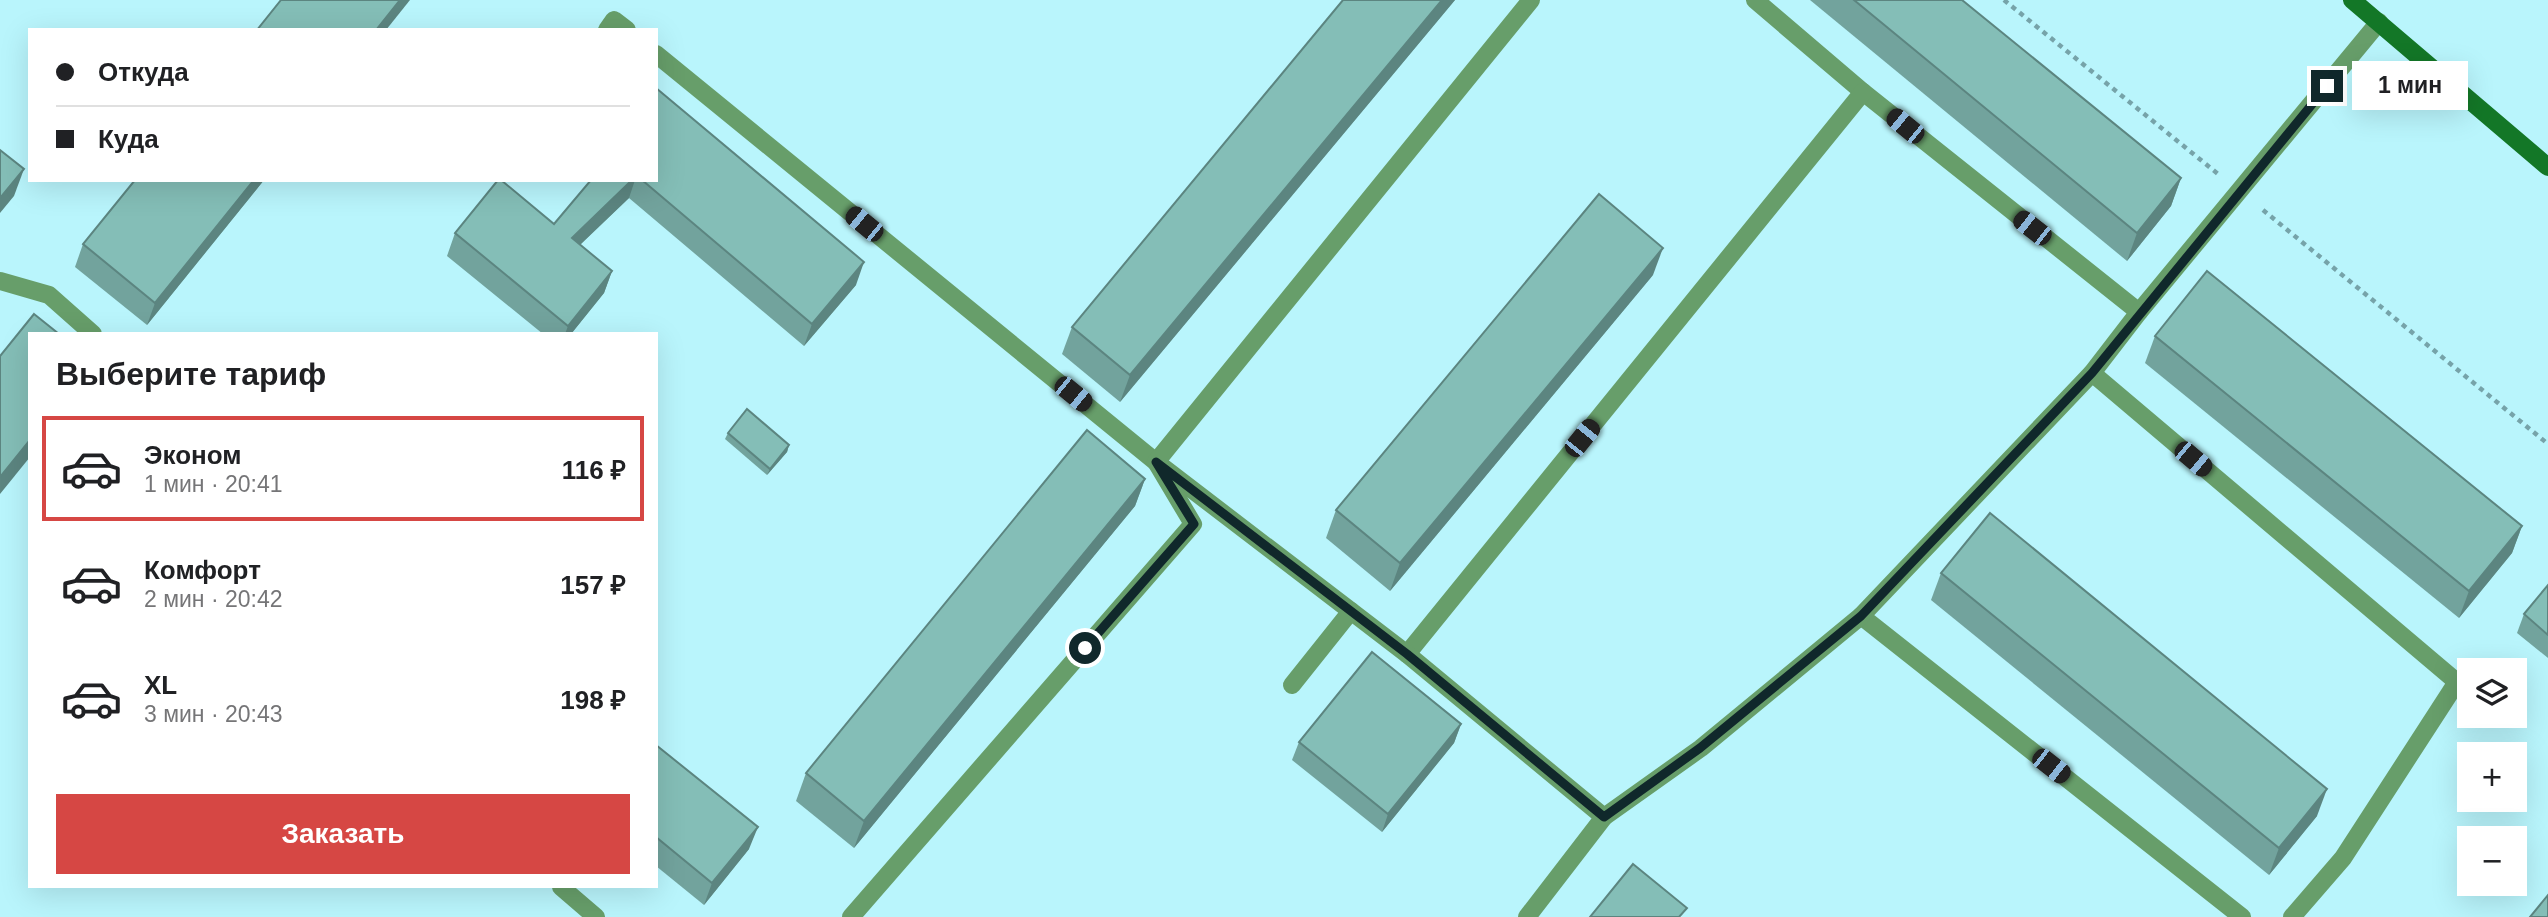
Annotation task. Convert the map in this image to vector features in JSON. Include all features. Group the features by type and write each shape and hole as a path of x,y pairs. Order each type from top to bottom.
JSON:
{"street":[{"path":"2352,0 2548,167"}],"lane":[{"path":"1156,462 1531,0"},
{"path":"1755,0 1863,92 2138,312"},
{"path":"608,28 614,20 624,28"},
{"path":"1527,917 1604,817 1700,748 1861,616 2092,373 2138,312 2379,22"},
{"path":"658,56 1156,462 1407,654 1604,817"},
{"path":"1407,654 1863,92"},
{"path":"0,281 49,295 91,332"},
{"path":"2092,373 2457,682 2343,858 2292,917"},
{"path":"851,917 1194,524 1156,462"},
{"path":"1292,685 1351,611"},
{"path":"1861,616 2242,917"},
{"path":"562,888 596,917"}],"path":[{"path":"2004,0 2548,444"}],"building":[{"path":"281,0 400,0 378,28 259,28"},
{"path":"1343,0 1442,0 1130,375 1072,327"},
{"path":"1854,0 1962,0 2181,178 2137,233"},
{"path":"658,90 864,262 812,324 644,182 658,182"},
{"path":"0,150 24,169 0,198"},
{"path":"133,182 252,182 155,303 83,244"},
{"path":"496,182 503,182 554,224 589,182 630,182 572,238 612,271 568,326 455,233"},
{"path":"1599,194 1663,248 1400,563 1336,510"},
{"path":"2207,271 2522,526 2469,591 2155,336"},
{"path":"34,314 56,332 28,332 28,442 0,477 0,356"},
{"path":"747,409 789,445 770,469 728,433"},
{"path":"1087,430 1145,479 864,821 806,773"},
{"path":"1990,513 2327,789 2279,848 1941,573"},
{"path":"2548,585 2548,635 2524,614"},
{"path":"1372,652 1461,724 1388,814 1299,742"},
{"path":"658,747 758,827 712,883 658,839"},
{"path":"1633,864 1687,908 1679,917 1590,917"},
{"path":"2548,895 2548,917 2530,917"}],"route":[{"path":"1085,648 1194,524 1156,462 1407,654 1604,817 1700,748 1861,616 2092,373 2138,312 2327,86"}]}
